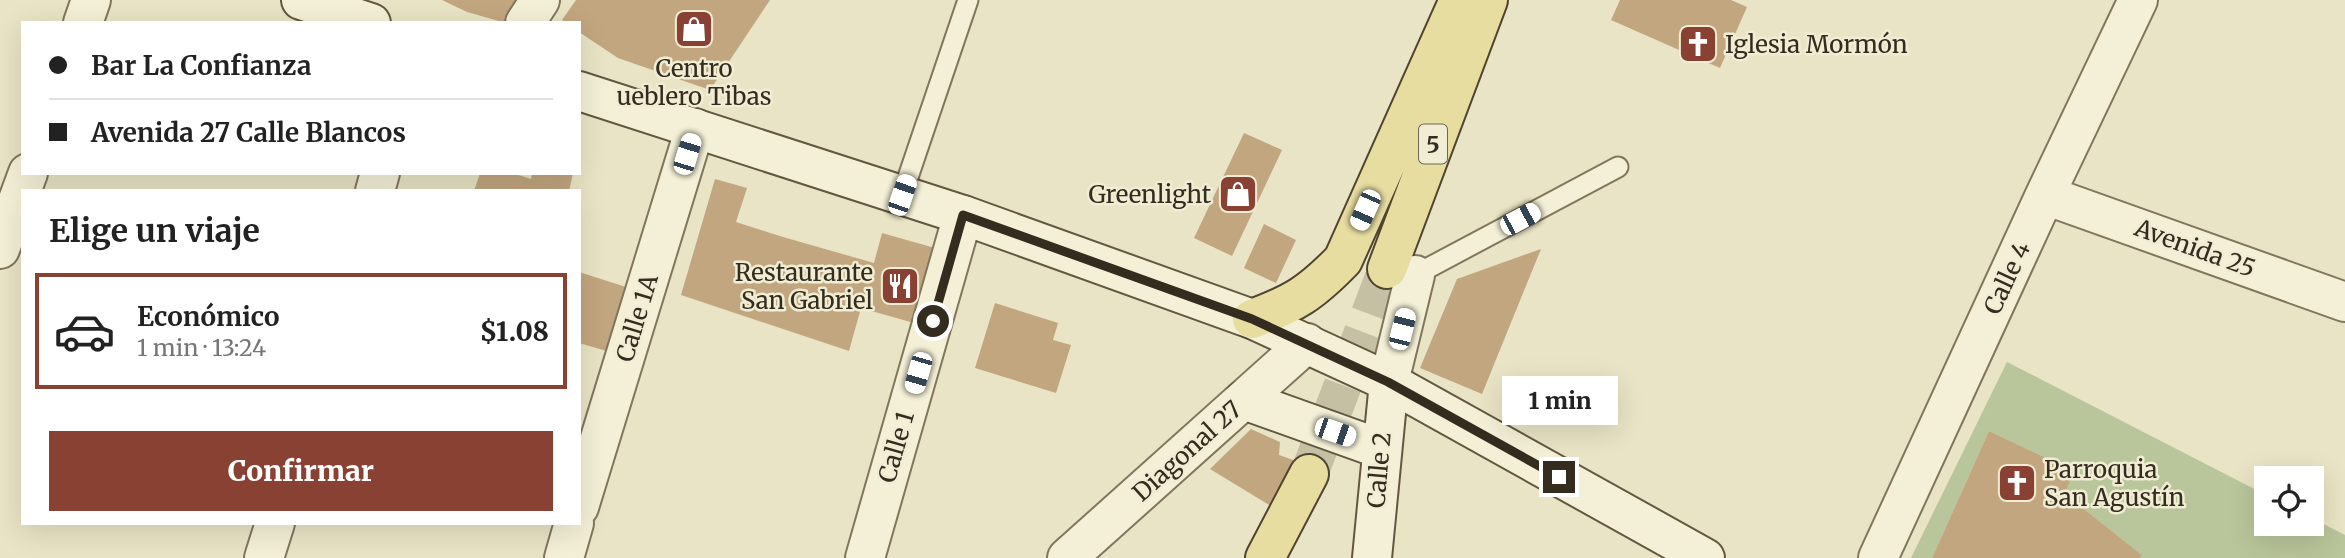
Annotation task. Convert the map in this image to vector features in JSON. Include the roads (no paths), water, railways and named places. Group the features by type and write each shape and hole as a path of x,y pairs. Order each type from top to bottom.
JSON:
{"main road":[{"path":"1252,319 1287,306 1318,286 1343,260 1459,0"},
{"name":"5","path":"1401,272 1488,0"},
{"path":"1265,558 1309,474"}],"street":[{"path":"84,21 91,0"},
{"path":"301,0 365,21"},
{"path":"526,21 540,0"},
{"name":"Calle 4","path":"1878,558 2138,0"},
{"path":"581,91 963,215 1252,319 1388,382 1705,558"},
{"name":"Calle 1A","path":"581,500 695,128"},
{"path":"0,248 21,192"},
{"name":"Avenida 25","path":"2045,195 2345,302"},
{"name":"Calle 1","path":"865,558 963,215"},
{"name":"Calle 2","path":"1372,558 1401,272"},
{"name":"Diagonal 27","path":"1067,558 1307,343"},
{"path":"1244,400 1381,449"},
{"path":"264,558 274,525"},
{"path":"564,558 573,525"}],"lane":[{"path":"902,195 968,0"},
{"path":"1401,272 1618,167"}],"tunnel":[{"path":"1309,474 1387,269"}],"place":[{"name":"Centro ueblero Tibas","path":"694,29"},
{"name":"Iglesia Mormón","path":"1698,44"},
{"name":"Greenlight","path":"1238,194"},
{"name":"Restaurante San Gabriel","path":"900,286"},
{"name":"Parroquia San Agustín","path":"2017,483"}]}
